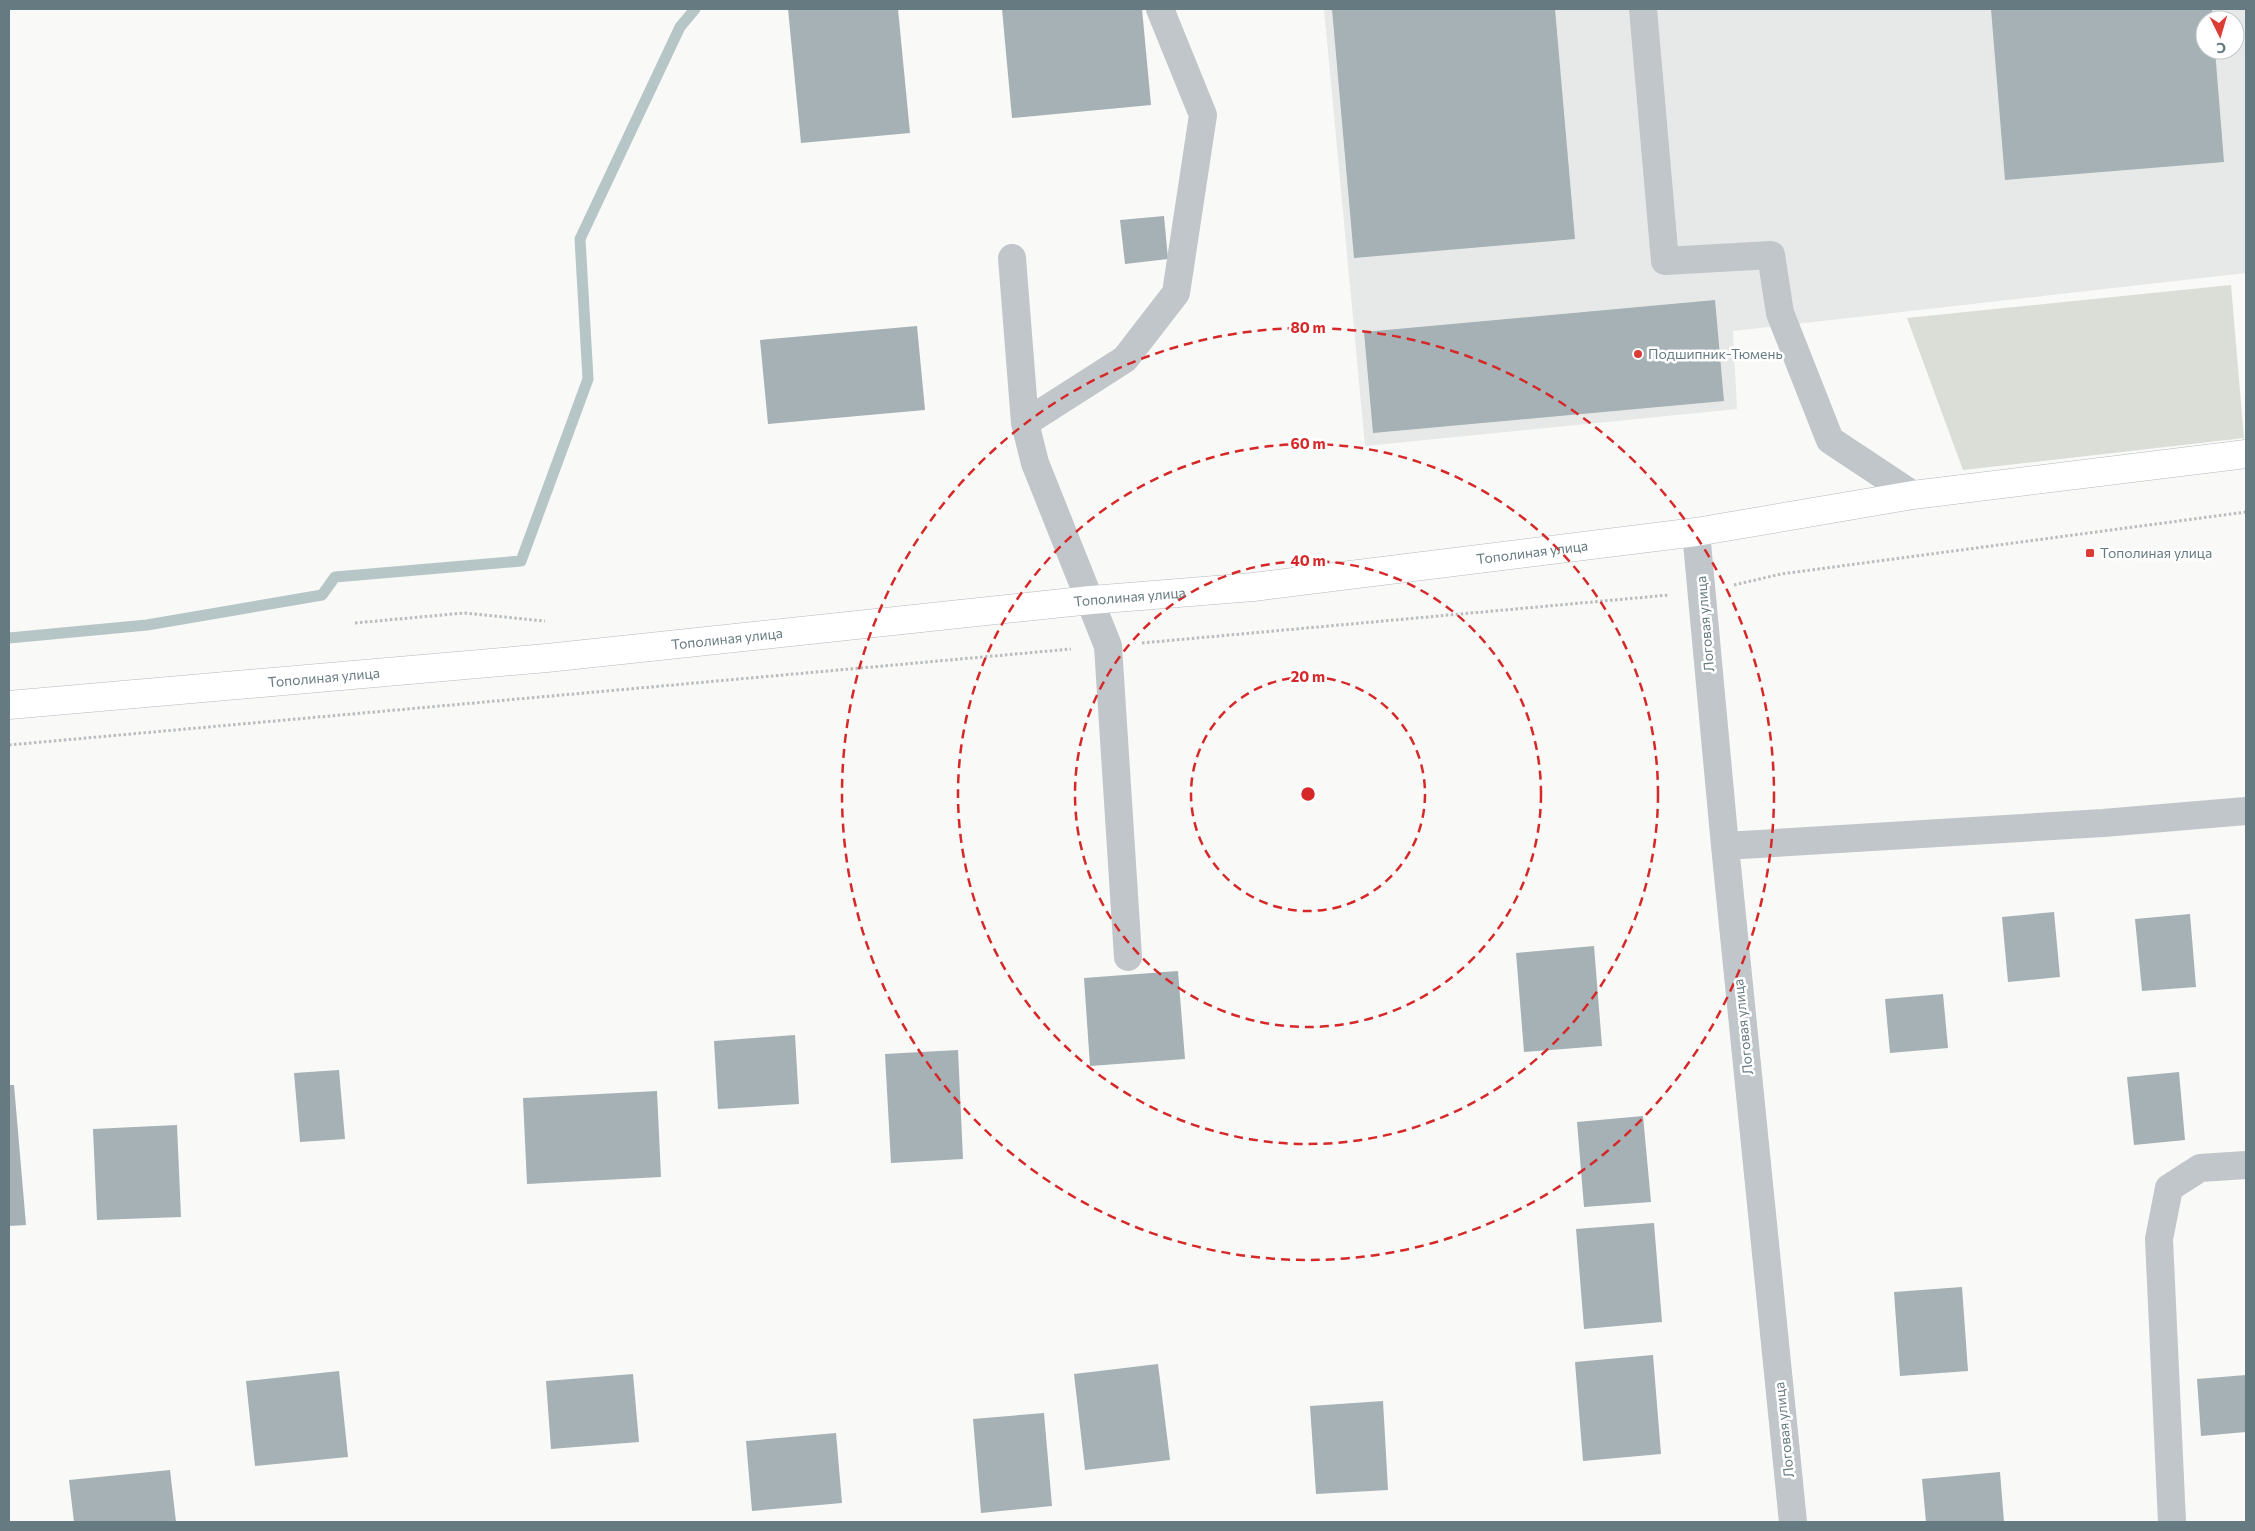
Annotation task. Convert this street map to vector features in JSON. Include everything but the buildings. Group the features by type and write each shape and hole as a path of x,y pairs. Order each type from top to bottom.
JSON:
{"main road":[{"name":"Тополиная улица","path":"9,705 547,658 1091,600 1253,587 1696,532 1913,495 2246,454"}],"street":[{"path":"1025,423 1125,359 1176,293 1203,115 1160,9"},
{"path":"1643,9 1665,261 1771,254 1780,313 1830,440 1913,495"},
{"path":"1012,258 1025,423 1035,463 1108,646 1128,957"},
{"name":"Логовая улица","path":"1696,532 1725,846 1793,1522"},
{"path":"1725,846 2103,823 2246,810"},
{"path":"2172,1522 2159,1240 2169,1188 2200,1168 2246,1165"}],"shaded area":[{"path":"1324,9 2246,9 2246,273 1733,331 1737,409 1365,446"},
{"path":"2231,285 2244,438 1963,470 1907,318"}],"waterway":[{"path":"9,638 147,625 322,595 335,577 521,561 588,379 580,239 680,27 695,9"}],"place":[{"name":"Подшипник-Тюмень","path":"1638,354"},
{"name":"Тополиная улица","path":"2090,553"}]}
